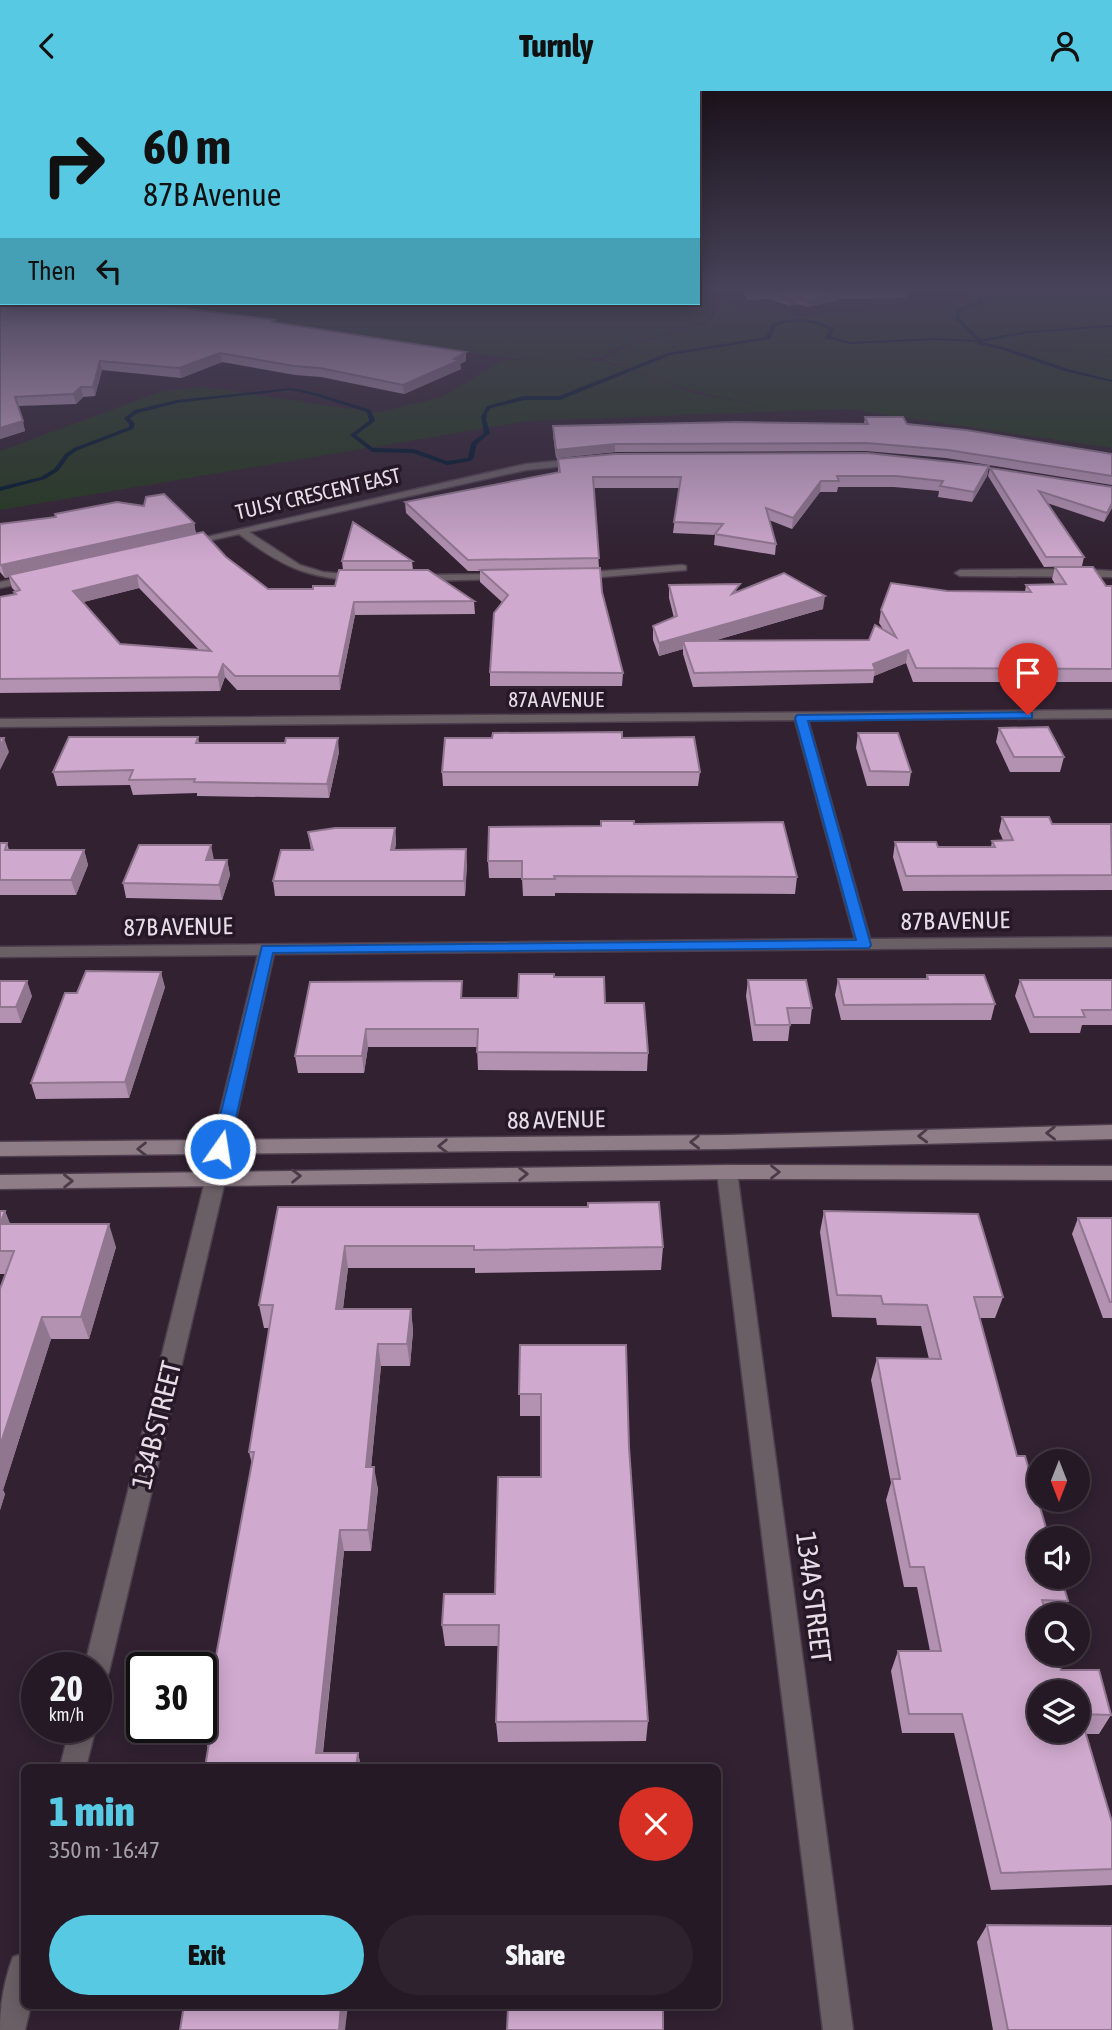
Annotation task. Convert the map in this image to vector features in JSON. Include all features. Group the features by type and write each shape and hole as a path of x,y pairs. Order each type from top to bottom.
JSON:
{"main road":[{"name":"88 AVENUE","path":"0,1149 220,1149 726,1142 1112,1132"},
{"path":"0,1182 727,1172 1112,1173"}],"street":[{"name":"TULSY CRESCENT EAST","path":"176,545 526,467 590,461"},
{"path":"242,531 287,566 315,575 372,578"},
{"path":"572,576 682,568"},
{"path":"960,573 1112,574"},
{"path":"0,585 44,575"},
{"path":"399,578 518,576"},
{"name":"87A AVENUE","path":"0,723 1112,714"},
{"path":"801,718 864,945"},
{"name":"87B AVENUE","path":"0,952 1112,941"},
{"path":"220,1149 267,949"},
{"name":"134A STREET","path":"727,1172 838,2030"},
{"name":"134B STREET","path":"101,1652 216,1177"},
{"path":"74,1764 79,1743"},
{"path":"10,2030 21,1981"}],"green space":[{"path":"468,381 665,381 692,393 763,406 694,391 666,381 1112,381 1112,448 846,409 528,421 0,510 0,451 163,391 204,387 377,413 442,397"}],"building":[{"path":"0,381 94,381 93,387 81,387 73,394 15,397 23,421 0,428"},
{"path":"386,381 411,381 403,385"},
{"path":"865,417 903,417 907,424 966,430 1112,454 1112,476 948,450 867,443 615,444 556,450 553,426 736,422 868,424"},
{"path":"867,453 989,466 974,492 940,486 943,481 896,476 837,476 839,481 821,481 793,518 766,508 776,544 715,534 723,524 674,522 681,477 593,477 599,558 468,560 405,502 560,472 558,459 615,454"},
{"path":"990,468 1112,487 1112,503 1107,513 1039,491 1084,557 1046,557"},
{"path":"164,494 194,523 0,564 0,524 56,517 55,514 117,502 144,506 146,497"},
{"path":"353,522 412,561 342,561"},
{"path":"203,532 226,557 268,589 335,586 339,570 428,570 474,601 354,602 339,676 235,676 223,664 218,677 0,679 0,597 16,594 14,592 20,590 9,575","holes":["137,575 211,651 120,644 73,591"]},
{"path":"1055,567 1093,567 1106,586 1112,586 1112,669 916,668 908,650 873,664 875,670 694,673 683,641 869,640 875,625 896,637 881,610 891,583 947,591 1031,592 1026,585 1066,584"},
{"path":"600,568 602,592 623,673 490,672 494,613 508,595 480,570"},
{"path":"784,573 825,596 659,643 653,626 677,616 669,585 740,584 732,594"},
{"path":"1048,727 1064,757 1014,757 999,728"},
{"path":"622,732 622,738 694,737 700,772 442,772 445,738 492,738 493,733"},
{"path":"858,733 898,733 911,772 870,771"},
{"path":"69,737 198,737 196,743 285,743 286,738 338,738 327,784 194,782 195,779 129,780 133,770 53,772"},
{"path":"1002,817 1049,817 1052,824 1111,824 1112,875 906,876 895,842 936,842 938,847 995,847 992,841 1013,840"},
{"path":"601,821 634,821 634,824 783,822 797,877 554,876 555,879 522,879 522,861 488,861 489,827 601,826"},
{"path":"335,828 395,828 391,850 466,849 464,881 273,881 281,850 313,850 308,832"},
{"path":"0,843 7,843 5,850 84,850 71,880 0,880"},
{"path":"139,845 211,845 206,860 227,860 219,885 123,883"},
{"path":"86,971 161,972 125,1082 31,1083 65,993 77,993"},
{"path":"519,974 604,977 605,1003 644,1003 648,1053 477,1052 478,1029 366,1029 362,1056 295,1056 310,982 462,981 461,998 518,998"},
{"path":"927,975 984,975 995,1004 844,1005 838,979 928,979"},
{"path":"748,980 806,980 812,1008 787,1008 790,1025 755,1025"},
{"path":"1020,980 1112,980 1112,1010 1082,1010 1085,1017 1034,1017"},
{"path":"0,981 27,981 16,1007 0,1007"},
{"path":"659,1202 663,1247 474,1250 474,1246 345,1246 336,1309 411,1309 407,1344 378,1344 366,1467 374,1467 368,1530 340,1530 316,1753 358,1753 356,1764 206,1764 209,1743 217,1743 217,1652 254,1452 249,1452 273,1305 259,1305 278,1207 588,1207 588,1203"},
{"path":"0,1211 5,1211 0,1224"},
{"path":"824,1211 978,1214 1003,1297 974,1297 1017,1456 1025,1456 1027,1463 1027,1512 1041,1512 1045,1526 1027,1526 1027,1589 1064,1589 1068,1601 1042,1600 1043,1603 1027,1603 1027,1666 1060,1666 1061,1670 1099,1670 1111,1715 1090,1714 1090,1680 1027,1680 1027,1743 1089,1743 1112,1822 1112,1869 1001,1873 962,1714 909,1714 898,1651 941,1651 924,1567 910,1567 892,1479 900,1479 877,1358 941,1359 927,1305 883,1304 881,1296 837,1295"},
{"path":"1078,1218 1112,1218 1112,1302 1110,1302"},
{"path":"0,1224 109,1224 81,1317 42,1317 0,1446 0,1289 14,1251 0,1251"},
{"path":"520,1345 626,1345 629,1447 648,1721 496,1722 499,1625 442,1625 444,1594 495,1594 498,1477 541,1477 541,1394 519,1394"},
{"path":"987,1925 1112,1926 1112,2030 1008,2030"},
{"path":"183,2009 341,2009 339,2030 180,2030"},
{"path":"508,2009 663,2009 663,2030 507,2030"}],"waterway":[{"path":"0,489 43,478 56,470 67,455 76,449 131,428 132,424 127,418 137,411 177,401 291,389 314,394 369,411 372,421 353,435 372,450 414,451 447,463 470,459 474,443 487,433 483,416 489,407 524,398 560,398 601,381"}],"route":[{"path":"220,1149 267,949 864,945 801,718 1028,715"}]}
